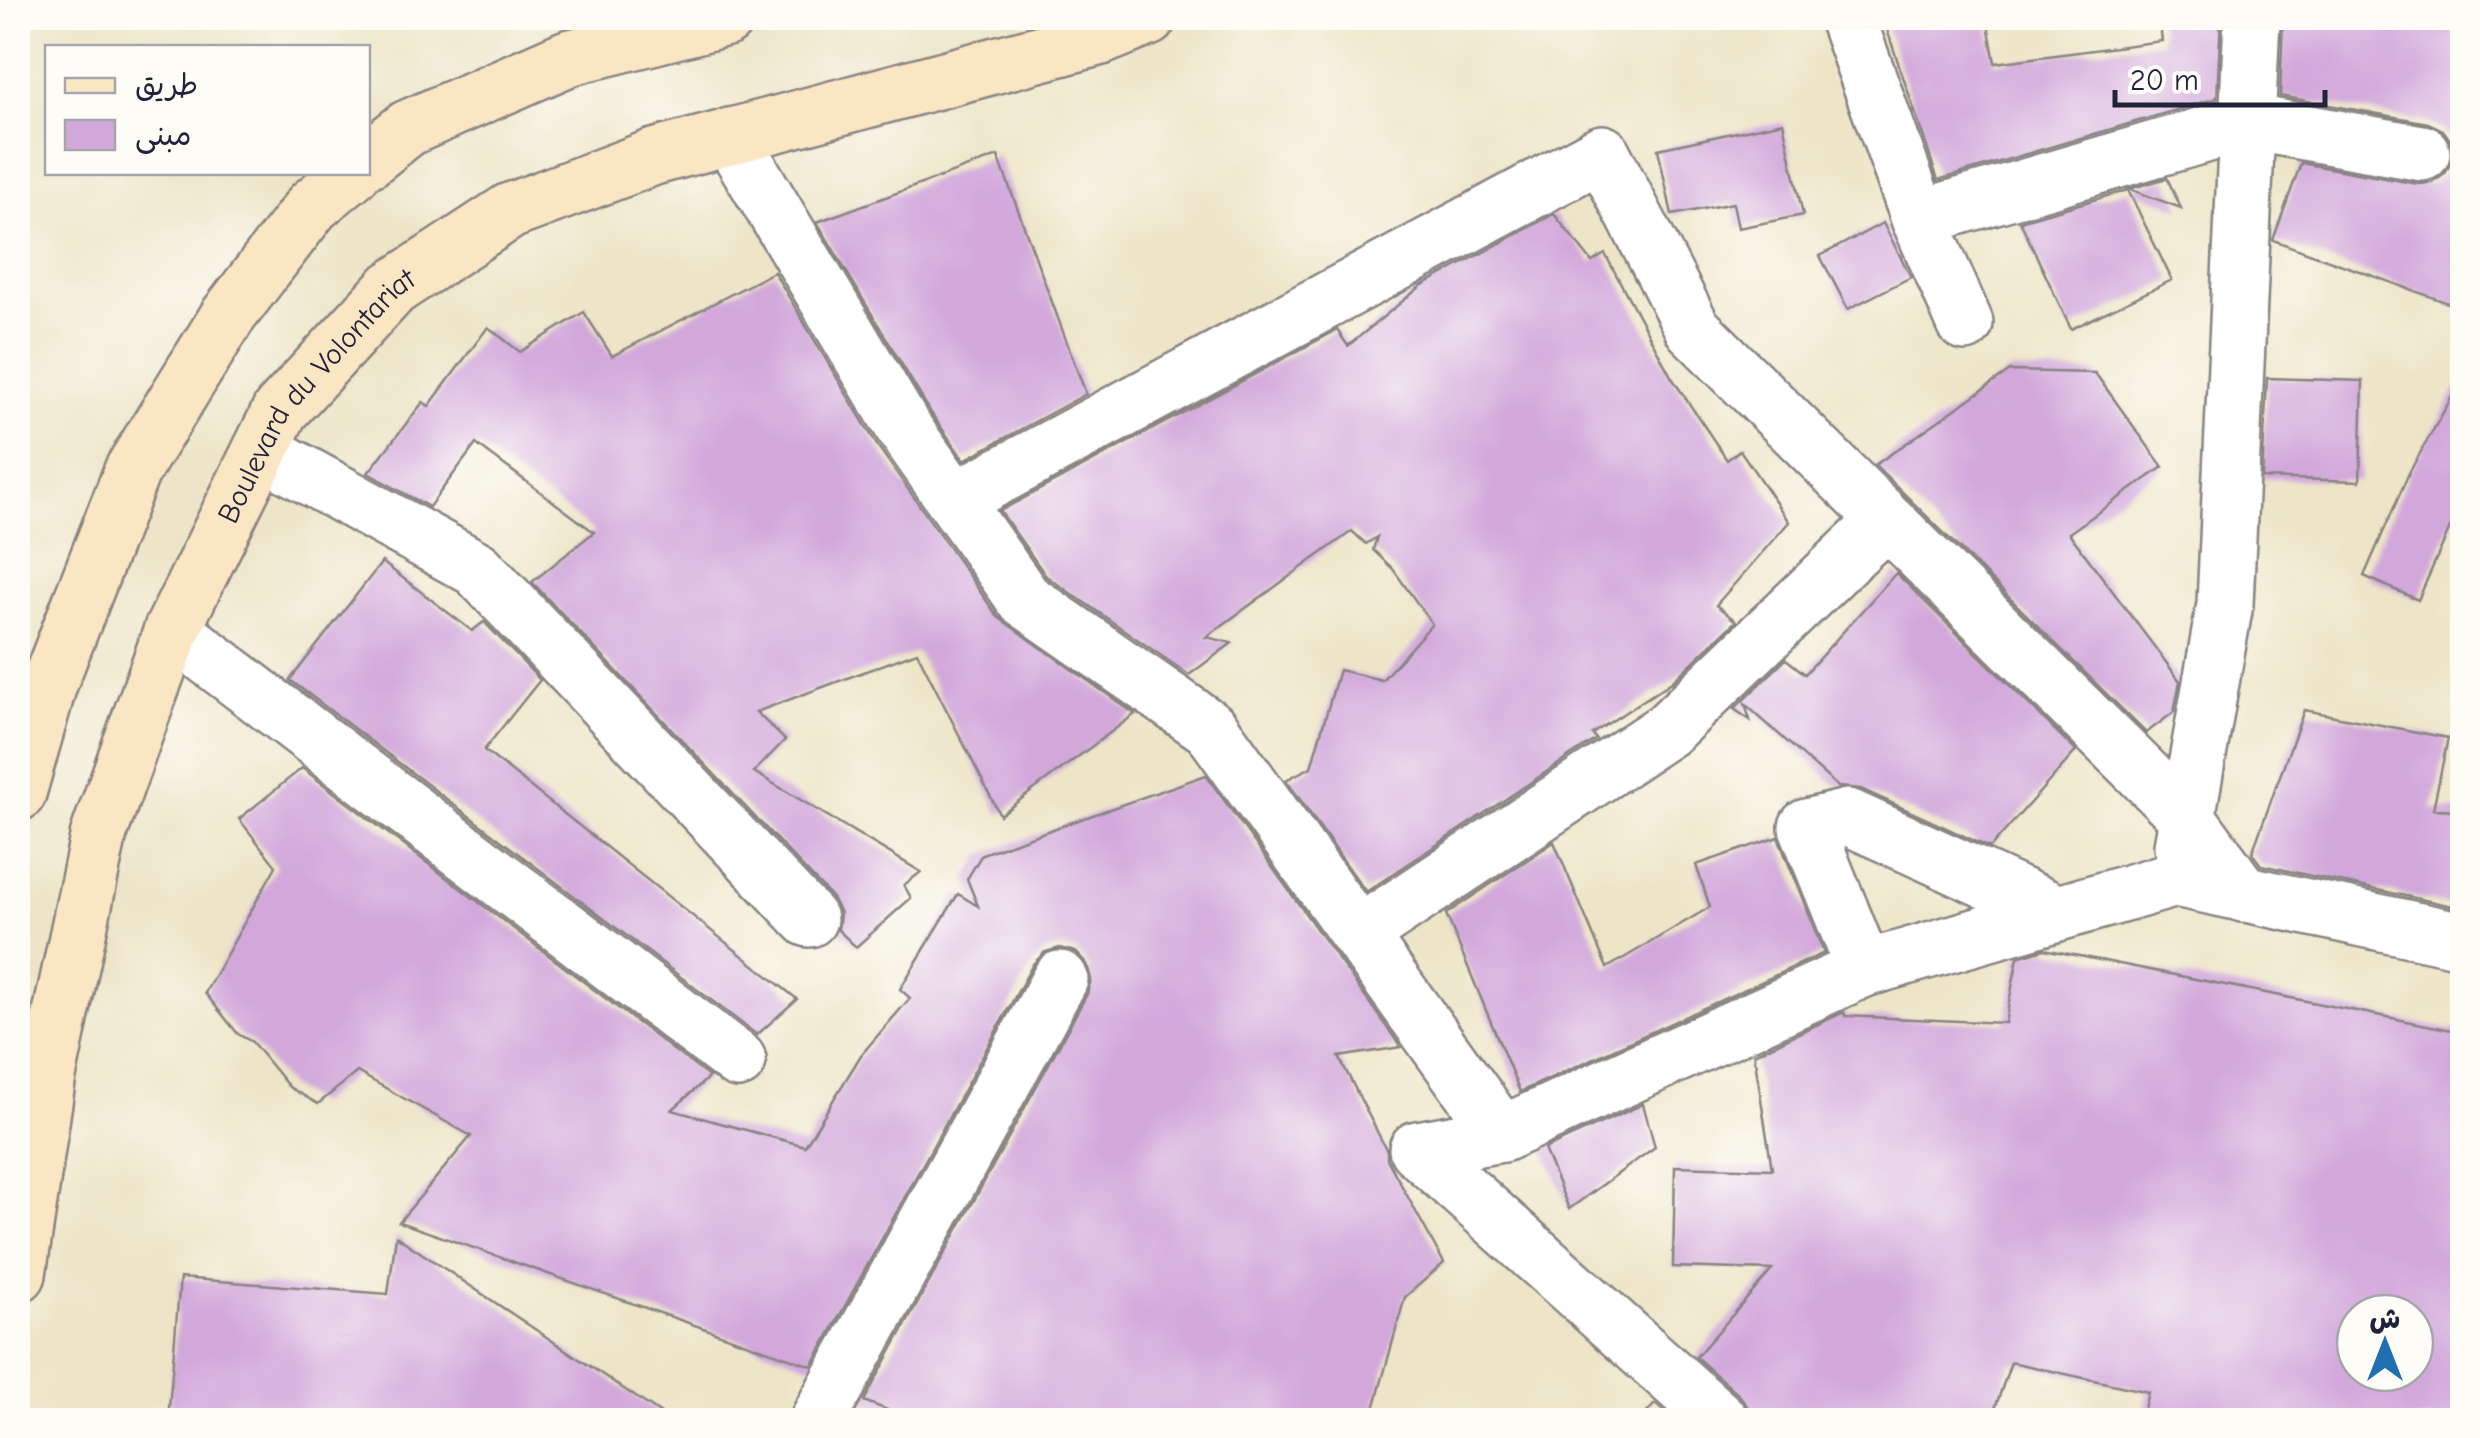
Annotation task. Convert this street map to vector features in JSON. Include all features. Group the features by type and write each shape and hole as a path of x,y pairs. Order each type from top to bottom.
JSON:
{"main road":[{"path":"370,158 408,128 568,58 726,18"},
{"name":"Boulevard du Volontariat","path":"18,1274 48,1076 99,833 172,630 280,411 392,288 510,212 654,157 1101,38 1148,18"},
{"path":"18,793 49,684 132,471 228,316 312,206 349,175"}],"street":[{"path":"1847,18 1919,218 1965,323"},
{"path":"2176,878 2226,604 2252,18"},
{"path":"1919,218 2248,122 2422,154"},
{"path":"730,136 903,427 1024,599 1210,729 1502,1134"},
{"path":"955,500 1602,154 1693,329 2187,817 2243,894"},
{"path":"261,450 477,569 808,919"},
{"path":"1359,934 1668,729 1886,520"},
{"path":"172,630 738,1060"},
{"path":"1864,969 1808,828 1848,817 2058,913"},
{"path":"1720,1420 1417,1149 1502,1134 1864,969 2176,878 2462,940"},
{"path":"818,1420 1060,980"}],"building":[{"path":"1883,18 1987,18 1995,63 2162,41 2159,18 2221,18 2217,98 1938,180"},
{"path":"2283,18 2421,18 2462,32 2462,308 2273,240 2301,163 2418,184 2432,183 2445,174 2453,158 2452,143 2443,130 2428,123 2280,96"},
{"path":"1783,122 1803,215 1738,228 1733,203 1672,215 1658,149"},
{"path":"998,156 1086,394 964,460 929,410 817,222"},
{"path":"2167,178 2181,208 2129,189"},
{"path":"2128,190 2172,280 2071,329 2020,221"},
{"path":"1554,214 1592,262 1605,254 1672,378 1727,460 1740,450 1789,522 1716,605 1736,621 1673,681 1592,734 1596,739 1366,892 1286,780 1311,767 1339,670 1382,680 1432,624 1393,569 1373,550 1377,537 1366,544 1352,531 1206,637 1232,643 1189,675 1046,576 1000,511 1337,330 1348,346 1421,286"},
{"path":"1883,223 1911,277 1848,309 1820,256"},
{"path":"774,272 877,445 998,617 1135,714 1000,815 917,652 756,712 785,740 754,772 921,872 904,885 911,898 856,947 838,930 840,913 832,898 532,582 594,532 476,444 429,507 368,473 423,402 429,406 488,327 520,352 584,312 612,356"},
{"path":"2010,371 2095,373 2163,467 2069,533 2180,681 2174,712 2146,733 1875,465"},
{"path":"2267,378 2363,381 2360,481 2262,478"},
{"path":"2462,379 2462,501 2418,600 2364,576 2409,473"},
{"path":"382,562 472,631 484,622 540,680 484,750 797,999 757,1035 290,680"},
{"path":"1896,573 2076,751 1990,848 1861,789 1838,787 1745,704 1750,720 1734,709 1786,659 1805,674"},
{"path":"2304,710 2448,738 2433,809 2462,810 2462,908 2261,865 2252,853"},
{"path":"302,768 709,1077 672,1110 805,1146 861,1055 910,998 900,989 958,894 978,906 967,879 982,854 1206,775 1401,1047 1339,1057 1387,1151 1387,1159 1444,1263 1405,1297 1371,1420 913,1420 864,1401 1087,994 1091,979 1087,964 1076,952 1060,948 1045,952 1033,964 812,1366 399,1222 471,1136 357,1072 318,1104 289,1087 205,993 276,866 239,819"},
{"path":"1778,837 1824,953 1520,1092 1446,914 1554,842 1607,968 1710,907 1696,865"},
{"path":"2044,949 2462,1032 2462,1420 2172,1420 2143,1413 2148,1392 2011,1362 1991,1420 1750,1420 1749,1409 1741,1397 1696,1357 1772,1270 1673,1267 1675,1166 1772,1169 1754,1054 1844,1012 1845,1016 2005,1023 2018,957"},
{"path":"1643,1104 1655,1147 1569,1209 1544,1149"},
{"path":"396,1236 670,1420 168,1420 180,1278 388,1294"},
{"path":"1655,1404 1674,1420 1640,1420"}]}
